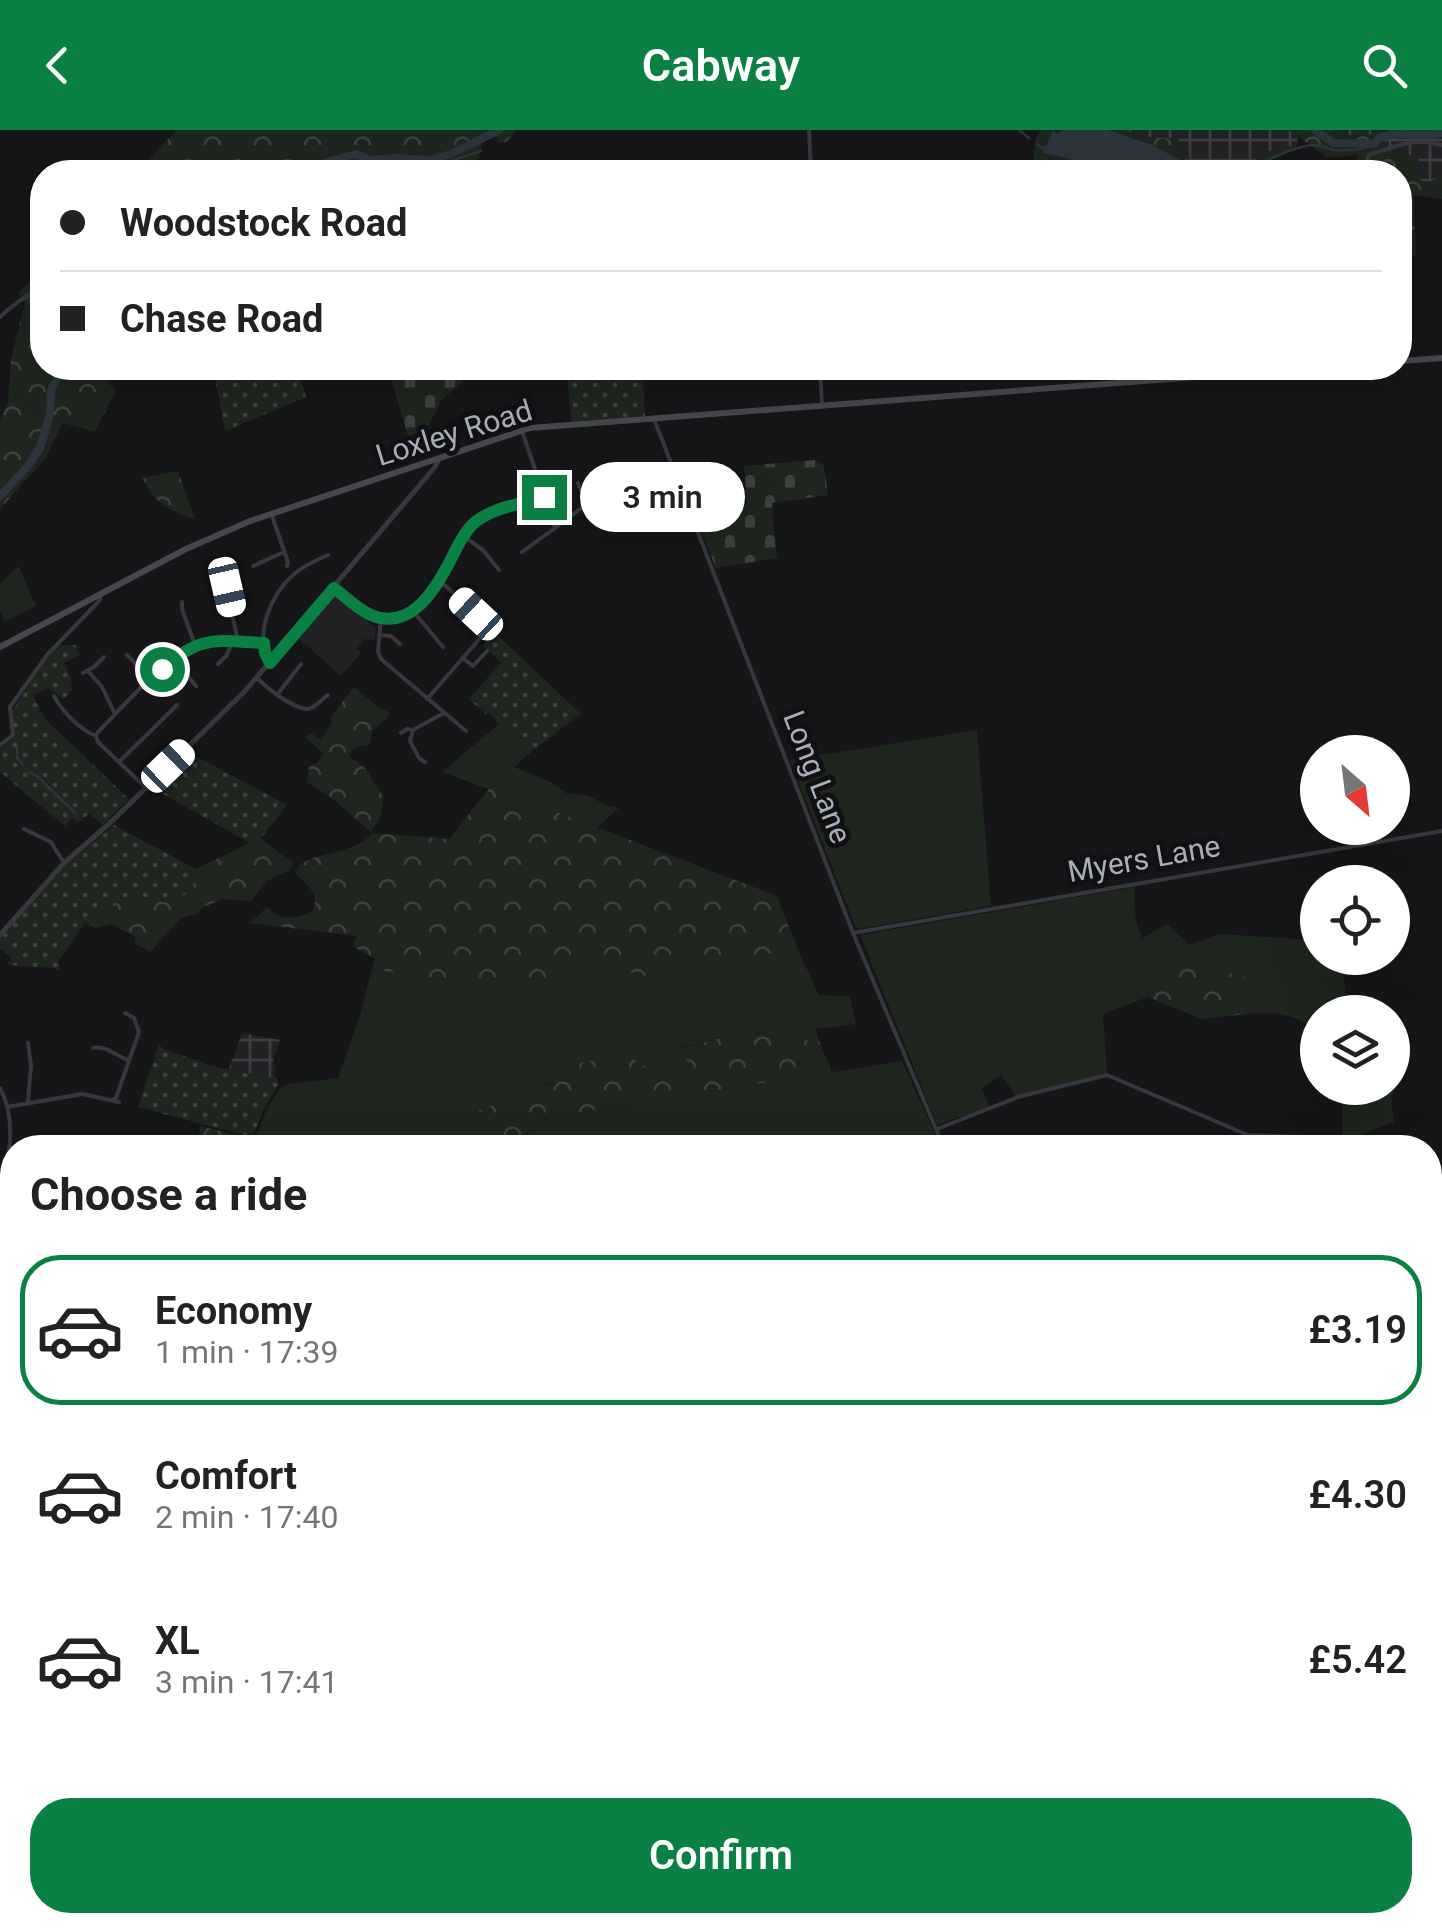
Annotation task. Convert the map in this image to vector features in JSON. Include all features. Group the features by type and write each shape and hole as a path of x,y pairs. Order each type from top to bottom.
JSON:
{"main road":[{"path":"1412,360 1442,358"},
{"name":"Loxley Road","path":"0,647 186,549 270,514 522,431 1154,380"}],"street":[{"path":"809,130 810,160"},
{"path":"1367,160 1369,155 1395,145 1418,141 1442,145"},
{"path":"0,317 30,294"},
{"path":"821,380 822,405"},
{"name":"Long Lane","path":"654,419 853,933 939,1135"},
{"path":"522,431 555,528"},
{"path":"0,935 64,863 257,678 439,459"},
{"path":"522,552 587,504 578,483"},
{"path":"334,588 359,608 380,618 402,616 426,600 469,527 483,516 544,497"},
{"path":"270,514 287,566"},
{"path":"463,536 499,570"},
{"path":"253,566 284,552"},
{"path":"270,663 264,643 268,612 280,590 301,568 328,554"},
{"path":"428,699 489,628 478,611 440,581"},
{"path":"218,664 235,641 226,584 240,584"},
{"path":"0,745 13,736 10,707 47,655 102,594"},
{"path":"182,602 195,645"},
{"path":"413,611 443,647"},
{"path":"380,618 381,659 466,730"},
{"path":"379,635 391,636 400,644"},
{"path":"96,736 174,658 195,645 213,640 264,643"},
{"path":"463,658 473,668 487,651"},
{"path":"128,655 144,686"},
{"path":"104,657 86,672 102,687 115,714"},
{"path":"174,658 196,686"},
{"path":"278,696 301,664"},
{"path":"257,678 278,696 308,709 328,695"},
{"path":"57,698 83,729 96,736 146,788"},
{"path":"119,762 177,705"},
{"path":"401,732 444,714"},
{"path":"413,730 410,740 425,762"},
{"path":"24,829 51,842 64,863"},
{"name":"Myers Lane","path":"853,933 1442,831"},
{"path":"7,1107 82,1094 116,1101 139,1032 134,1018 126,1012"},
{"path":"28,1043 28,1102"},
{"path":"94,1048 103,1047 128,1060"},
{"path":"937,1130 1018,1097 1106,1075 1248,1135"},
{"path":"0,1088 11,1135"}],"shaded area":[{"path":"1063,130 1108,130 1155,146 1180,160 1073,160 1044,153 1042,148 1053,131 1057,134"},
{"path":"1125,130 1289,130 1298,136 1297,145 1266,152 1256,160 1189,160 1188,149 1180,148 1179,139 1146,137"},
{"path":"1329,130 1442,130 1442,177 1426,183 1414,177 1412,160 1394,160 1381,149 1384,134 1339,136"},
{"path":"335,594 376,628 375,640 364,639 356,648 361,653 341,676 297,637"},
{"path":"242,1033 280,1040 273,1061 276,1073 272,1072 277,1079 229,1069"}],"green space":[{"path":"177,130 517,130 506,142 499,143 496,136 482,141 476,160 148,160"},
{"path":"1041,130 1063,130 1053,132 1045,153 1074,160 1033,160"},
{"path":"1108,130 1179,139 1180,148 1188,149 1190,160 1180,160 1155,146"},
{"path":"1289,130 1329,130 1339,136 1385,134 1381,149 1419,160 1414,177 1426,183 1442,177 1442,199 1413,195 1416,255 1412,255 1412,160 1357,160 1357,155 1328,158"},
{"path":"1297,145 1271,160 1256,160 1266,152"},
{"path":"30,282 30,380 106,380 116,391 95,431 62,423 47,456 0,509 0,420 8,402 11,359 25,303 18,293"},
{"path":"215,380 301,380 306,397 225,431"},
{"path":"392,380 462,380 441,401 426,431 409,440"},
{"path":"568,380 643,380 645,416 571,422"},
{"path":"816,460 824,466 828,495 772,503 777,558 716,568 692,509 747,504 744,466"},
{"path":"178,471 195,519 163,505 143,478"},
{"path":"19,566 36,606 4,622 0,583"},
{"path":"494,632 581,714 536,748 469,699 501,663 483,645 491,636 489,633"},
{"path":"58,645 76,645 80,655 64,663 73,689 64,699 48,688 33,695 45,719 129,799 103,825 89,814 78,823 72,818 65,826 0,772 0,748 14,733 11,713"},
{"path":"354,687 389,712 373,730 369,745 354,748 349,756 365,768 383,796 381,816 371,832 333,799 307,785 309,766 317,763 323,753 306,738 310,733 321,739 331,717"},
{"path":"499,724 536,748 514,767 553,783 566,793 589,796 618,809 597,828 507,793 505,780 488,789 442,772"},
{"path":"977,730 991,906 859,929 790,760"},
{"path":"188,752 287,805 262,837 257,835 250,843 154,789"},
{"path":"501,773 507,793 777,896 799,952 744,955 719,962 691,960 656,979 571,957 558,970 553,994 372,969 375,959 352,946 357,936 250,923 267,907 288,918 313,911 313,893 294,872 298,866 357,845 372,833 449,839"},
{"path":"114,825 196,869 197,882 176,900 164,902 137,894 85,923 59,960 60,971 7,965 11,957 0,949 0,939 60,870"},
{"path":"257,835 293,863 290,870 267,881 251,901 223,899 203,907 197,914 183,917 150,952 134,943 136,937 111,924 96,928 89,924 105,910 137,894 164,902 182,897 197,882 196,869 250,843"},
{"path":"1135,887 1136,920 1143,938 1167,924 1190,945 1218,934 1300,939 1300,975 1344,975 1345,995 1300,995 1300,1021 1285,1015 1246,1014 1254,979 1213,984 1186,966 1185,954 1174,951 1171,968 1145,992 1148,997 1103,1014 1107,1073 1016,1096 1001,1075 982,1088 989,1107 937,1125 860,935"},
{"path":"1173,951 1186,954 1187,966 1213,983 1225,972 1255,979 1246,1014 1202,1019 1148,997 1135,987 1159,967 1171,968"},
{"path":"799,952 819,995 850,996 856,1024 816,1029 819,1041 738,1034 678,1048 688,1061 673,1076 628,1056 564,1065 553,1084 544,1083 476,1112 486,1135 257,1135 271,1102 287,1084 338,1078 372,969 556,990 558,971 571,957 656,979 691,960 719,962 744,955"},
{"path":"738,1034 819,1041 832,1072 549,1117 526,1135 486,1135 476,1112 543,1083 552,1085 564,1065 628,1056 673,1076 688,1061 677,1049"},
{"path":"159,1044 212,1066 277,1079 278,1085 254,1134 244,1135 138,1107"},
{"path":"902,1061 936,1135 526,1135 549,1117"},
{"path":"1343,1105 1392,1105 1394,1122 1360,1135 1342,1135"},
{"path":"200,1126 237,1135 199,1135"}],"waterway":[{"path":"429,160 451,154 500,130"},
{"path":"1019,130 1029,138"},
{"path":"1315,130 1333,143 1375,144 1378,138 1386,136 1442,133"},
{"path":"1037,144 1042,148"},
{"path":"1267,160 1311,145 1345,150 1375,144"},
{"path":"453,160 481,151"},
{"path":"335,160 356,154 369,160"},
{"path":"369,160 429,160"},
{"path":"0,496 40,448 56,380"},
{"path":"17,747 17,757 23,765"},
{"path":"29,772 75,813"}],"route":[{"path":"162,669 182,652 213,640 264,643 270,663 334,588 374,616 408,614 431,594 469,527 483,516 544,497"}]}
